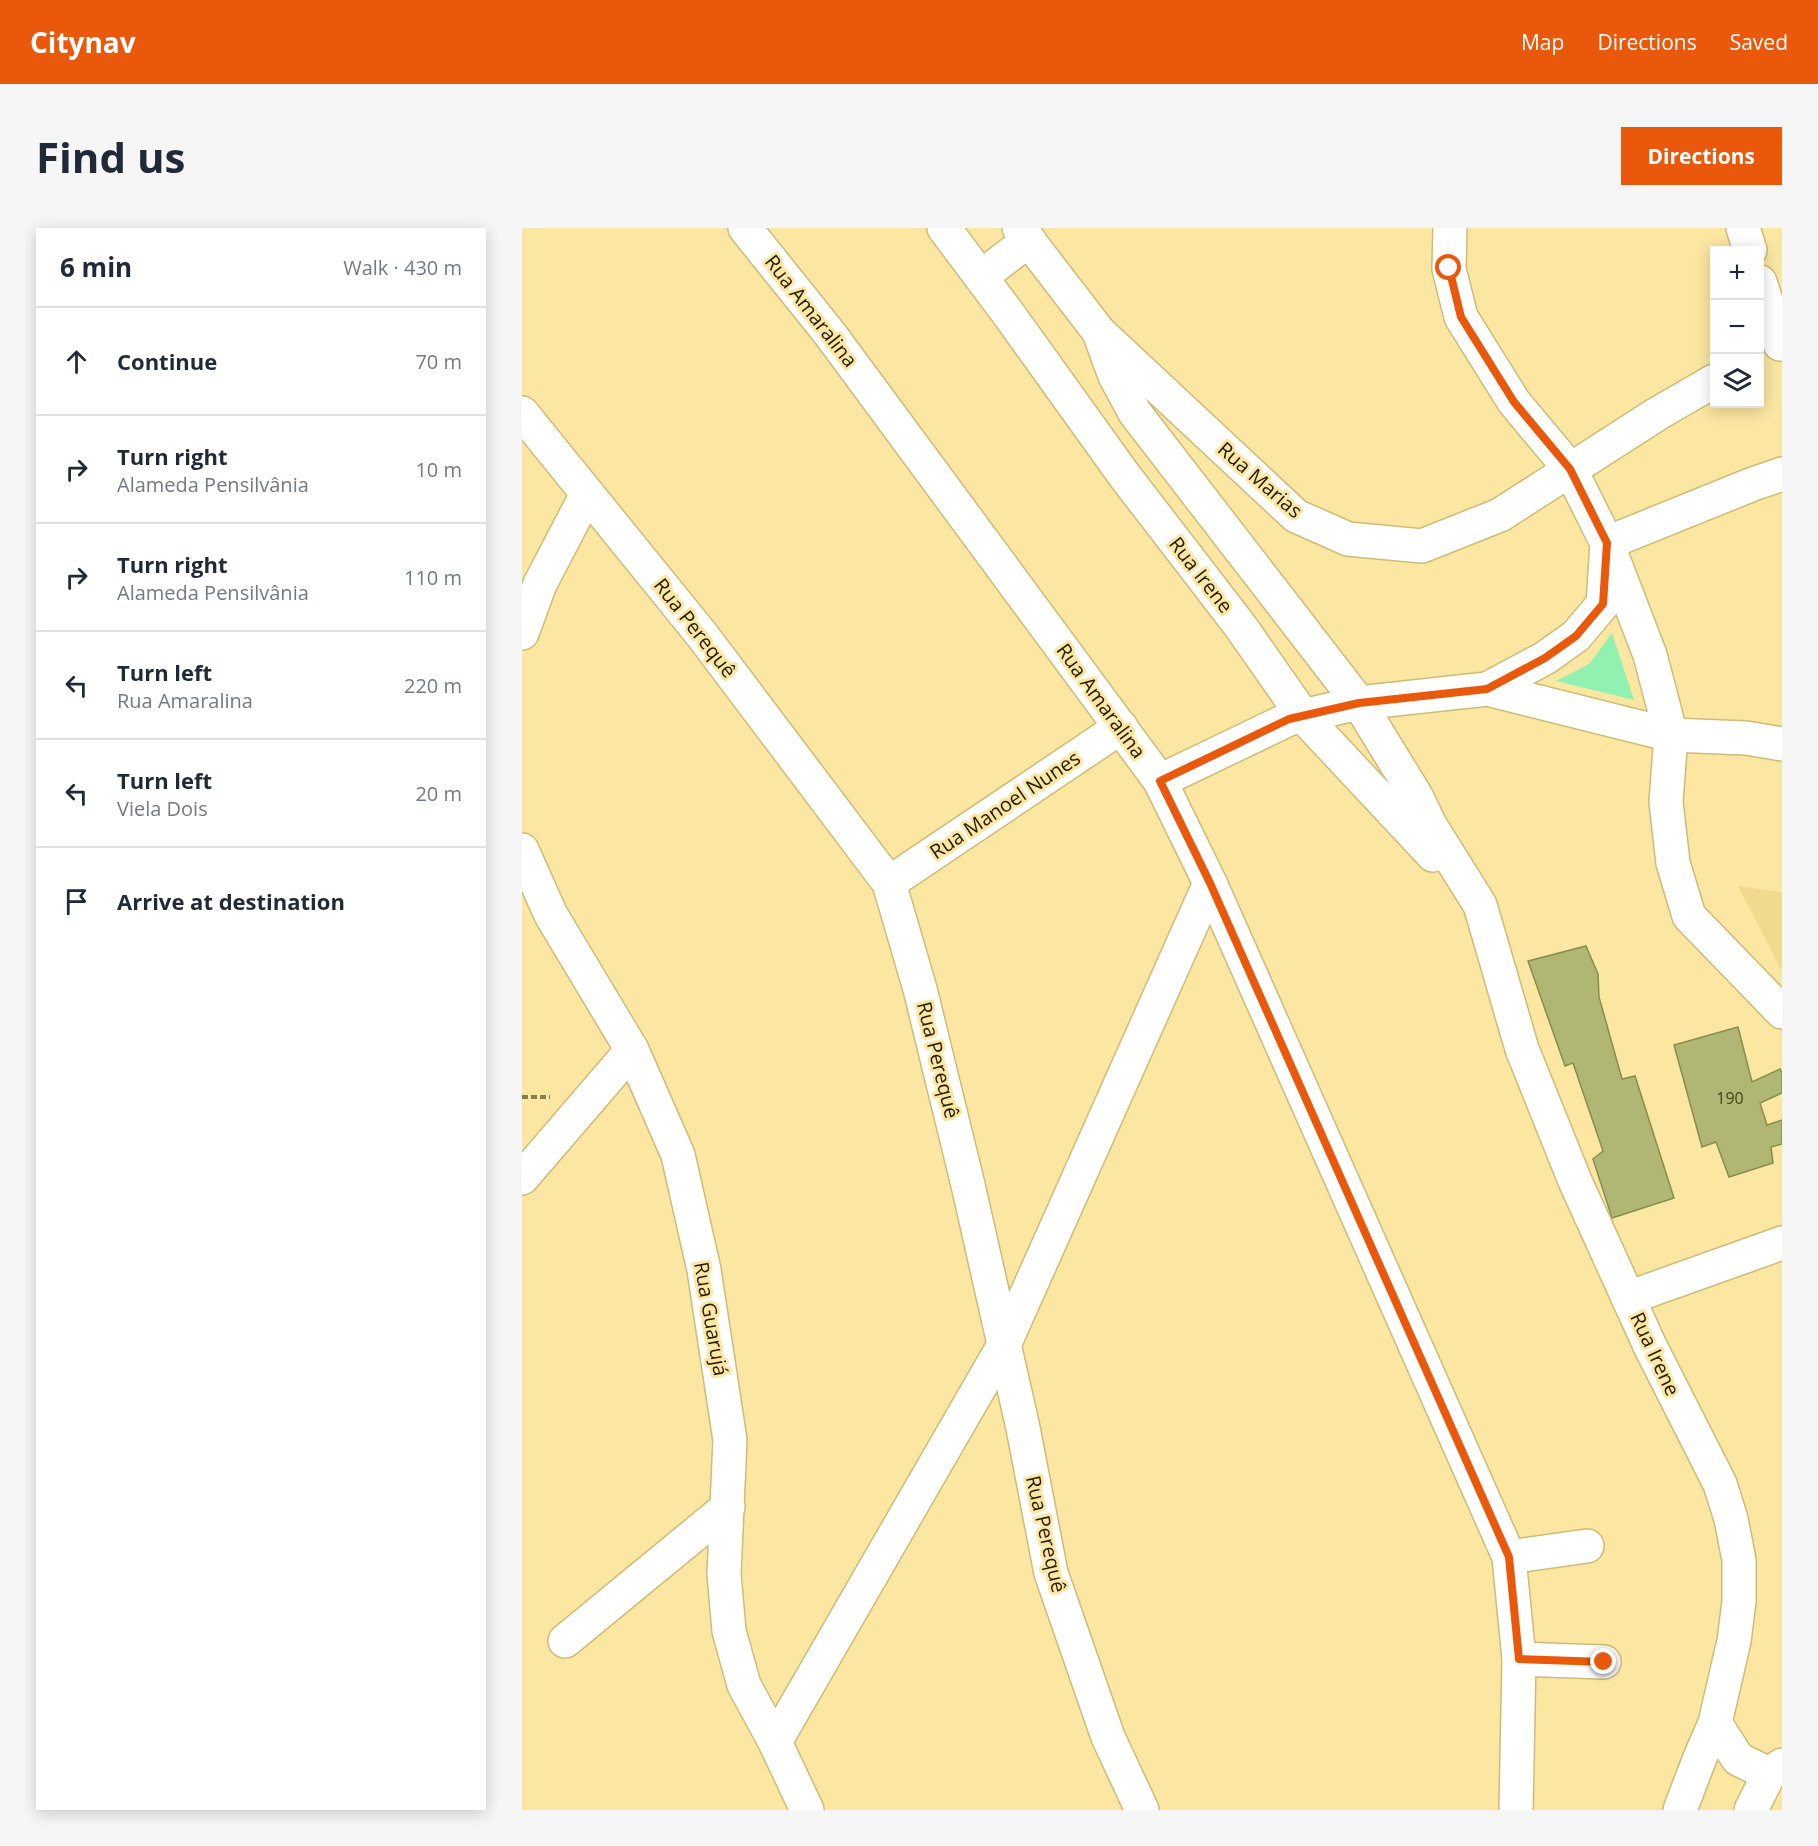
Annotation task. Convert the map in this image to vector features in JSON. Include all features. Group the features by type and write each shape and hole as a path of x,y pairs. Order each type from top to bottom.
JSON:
{"street":[{"name":"Rua Amaralina","path":"746,228 830,334 1160,781 1210,883 1509,1557 1519,1659 1516,1810"},
{"name":"Rua Irene","path":"944,228 1124,475 1241,627 1303,716 1480,905"},
{"path":"1450,228 1449,268 1461,317 1514,402 1570,469 1607,543 1650,655 1671,735 1666,802 1673,863 1689,916 1782,1012"},
{"path":"1743,228 1748,246"},
{"path":"981,277 1024,234"},
{"name":"Rua Marias","path":"1024,234 1100,332 1296,516 1348,539 1422,546 1500,515 1657,414 1710,383"},
{"path":"1764,300 1774,348"},
{"name":"Rua Irene","path":"1100,332 1115,376 1135,412 1359,703 1480,905 1522,1049 1575,1181 1675,1398 1719,1484 1731,1519 1739,1560 1739,1602 1734,1641 1715,1723 1680,1810"},
{"name":"Rua Perequê","path":"522,413 702,635 889,883 920,989 969,1185 1023,1428 1051,1573 1108,1737 1142,1810"},
{"path":"1607,543 1782,474"},
{"path":"522,633 540,584 587,494"},
{"path":"1487,689 1545,658 1576,636 1603,604 1607,543"},
{"path":"1160,781 1289,719 1359,703 1487,689 1671,735 1746,738 1782,744"},
{"name":"Rua Manoel Nunes","path":"889,883 1121,727"},
{"name":"Rua Guarujá","path":"522,850 551,915 632,1050 678,1155 704,1270 730,1440 724,1574 729,1631 744,1685 775,1742 807,1810"},
{"path":"775,1742 1004,1345 1210,883"},
{"path":"522,1178 632,1050"},
{"path":"1628,1298 1782,1242"},
{"path":"565,1641 728,1507"},
{"path":"1509,1557 1587,1546"},
{"path":"1519,1659 1604,1662"},
{"path":"1715,1723 1738,1759 1775,1770 1751,1810"}],"shaded area":[{"path":"1738,886 1782,892 1782,971"}],"green space":[{"path":"1612,633 1634,700 1556,681 1589,664"}],"building":[{"path":"1586,946 1598,974 1599,997 1622,1079 1635,1076 1674,1198 1612,1218 1593,1159 1603,1151 1573,1063 1565,1066 1528,961"},
{"path":"1738,1027 1752,1082 1780,1069 1782,1073 1782,1093 1760,1103 1767,1125 1782,1120 1782,1144 1771,1147 1773,1163 1729,1177 1716,1142 1702,1147 1674,1045"}],"route":[{"path":"1449,268 1461,317 1514,402 1570,469 1607,543 1603,604 1576,636 1545,658 1487,689 1359,703 1289,719 1160,781 1210,883 1509,1557 1519,1659 1604,1662"}]}
